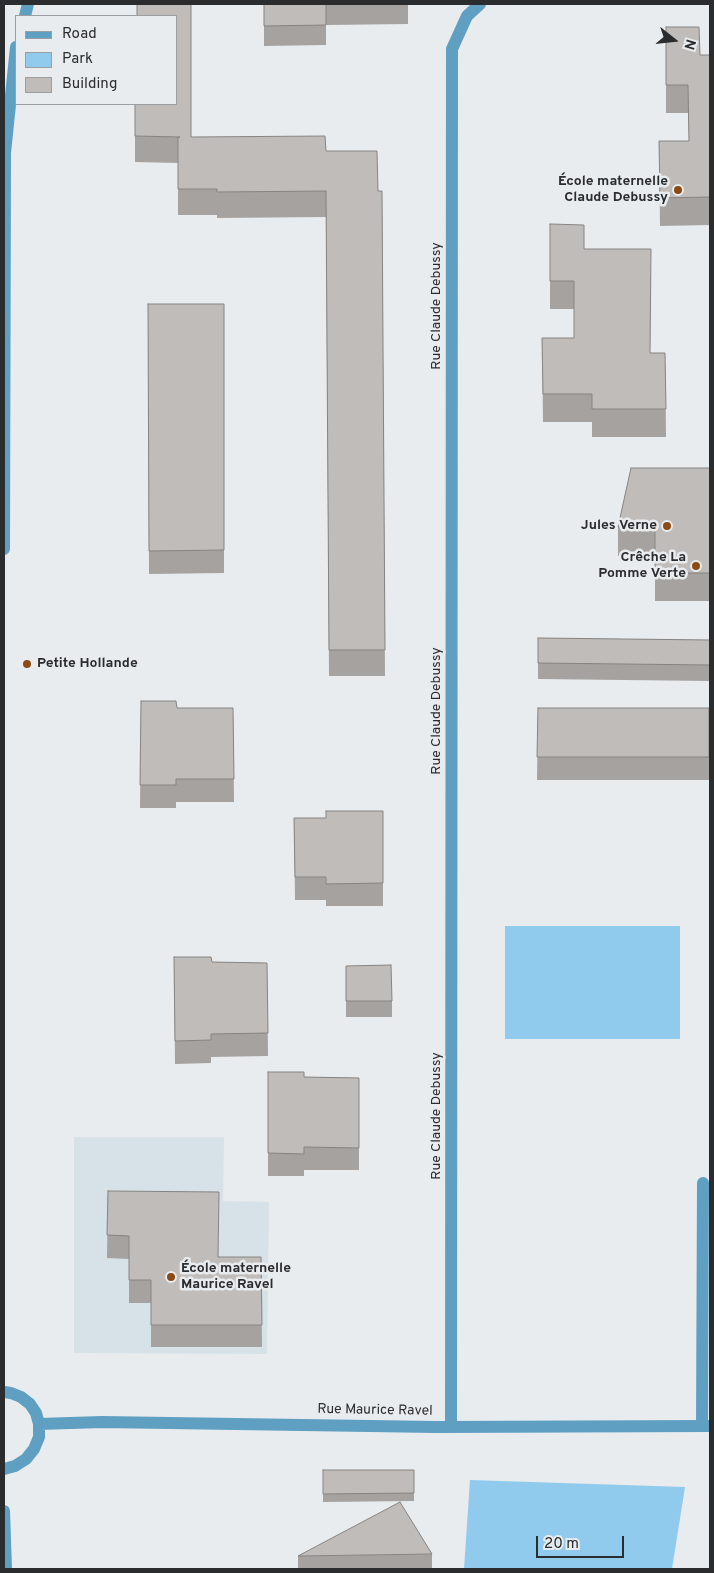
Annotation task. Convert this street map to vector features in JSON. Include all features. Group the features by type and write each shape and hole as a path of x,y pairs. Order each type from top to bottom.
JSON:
{"street":[{"name":"Rue Claude Debussy","path":"451,1427 452,49 467,16 480,4"},
{"path":"4,548 5,153 15,57"},
{"path":"703,1183 706,1426"},
{"path":"4,1392 21,1397 30,1404 36,1413 39,1424 39,1437 34,1449 26,1459 15,1466 4,1469"},
{"name":"Rue Maurice Ravel","path":"39,1424 102,1422 451,1427 706,1426"},
{"path":"4,1511 6,1569"}],"shaded area":[{"name":"École maternelle Maurice Ravel","path":"74,1137 224,1137 223,1201 269,1202 267,1354 74,1353"}],"green space":[{"path":"505,926 680,926 680,1039 505,1039"},
{"path":"470,1480 685,1487 672,1569 464,1569"}],"building":[{"path":"137,4 191,4 191,137 325,136 326,151 377,151 378,191 382,191 385,650 329,650 326,191 217,192 217,189 178,189 178,137 180,137 135,136 135,105 178,105 178,15 137,15"},
{"path":"264,4 326,4 326,25 264,26"},
{"path":"666,27 699,27 700,55 710,55 710,197 660,198 659,141 689,141 688,85 666,85"},
{"path":"550,224 584,225 584,249 651,249 650,353 665,353 666,409 592,409 592,394 543,394 542,338 574,338 574,281 550,281"},
{"path":"148,304 224,304 224,550 149,551"},
{"name":"Jules Verne","path":"631,468 710,468 710,573 655,573 655,527 618,527"},
{"path":"538,638 710,640 710,665 538,663"},
{"path":"141,701 176,701 177,708 233,708 234,779 176,779 176,785 140,785"},
{"path":"538,708 709,708 709,757 537,757"},
{"path":"326,811 383,811 383,883 326,884 326,877 295,877 294,818 326,818"},
{"path":"174,957 211,957 212,962 267,963 268,1033 211,1034 211,1040 175,1041"},
{"path":"391,965 392,1001 346,1001 346,966"},
{"path":"268,1072 304,1072 304,1077 359,1078 359,1148 304,1147 304,1154 268,1153"},
{"path":"108,1191 219,1192 218,1257 261,1257 262,1325 151,1325 151,1280 129,1280 129,1236 107,1235"},
{"path":"323,1470 414,1470 414,1493 323,1494"},
{"path":"400,1502 432,1554 298,1556"}],"place":[{"name":"École maternelle Claude Debussy","path":"678,190"},
{"name":"Jules Verne","path":"667,526"},
{"name":"Crêche La Pomme Verte","path":"696,566"},
{"name":"Petite Hollande","path":"27,664"},
{"name":"École maternelle Maurice Ravel","path":"171,1277"}]}
